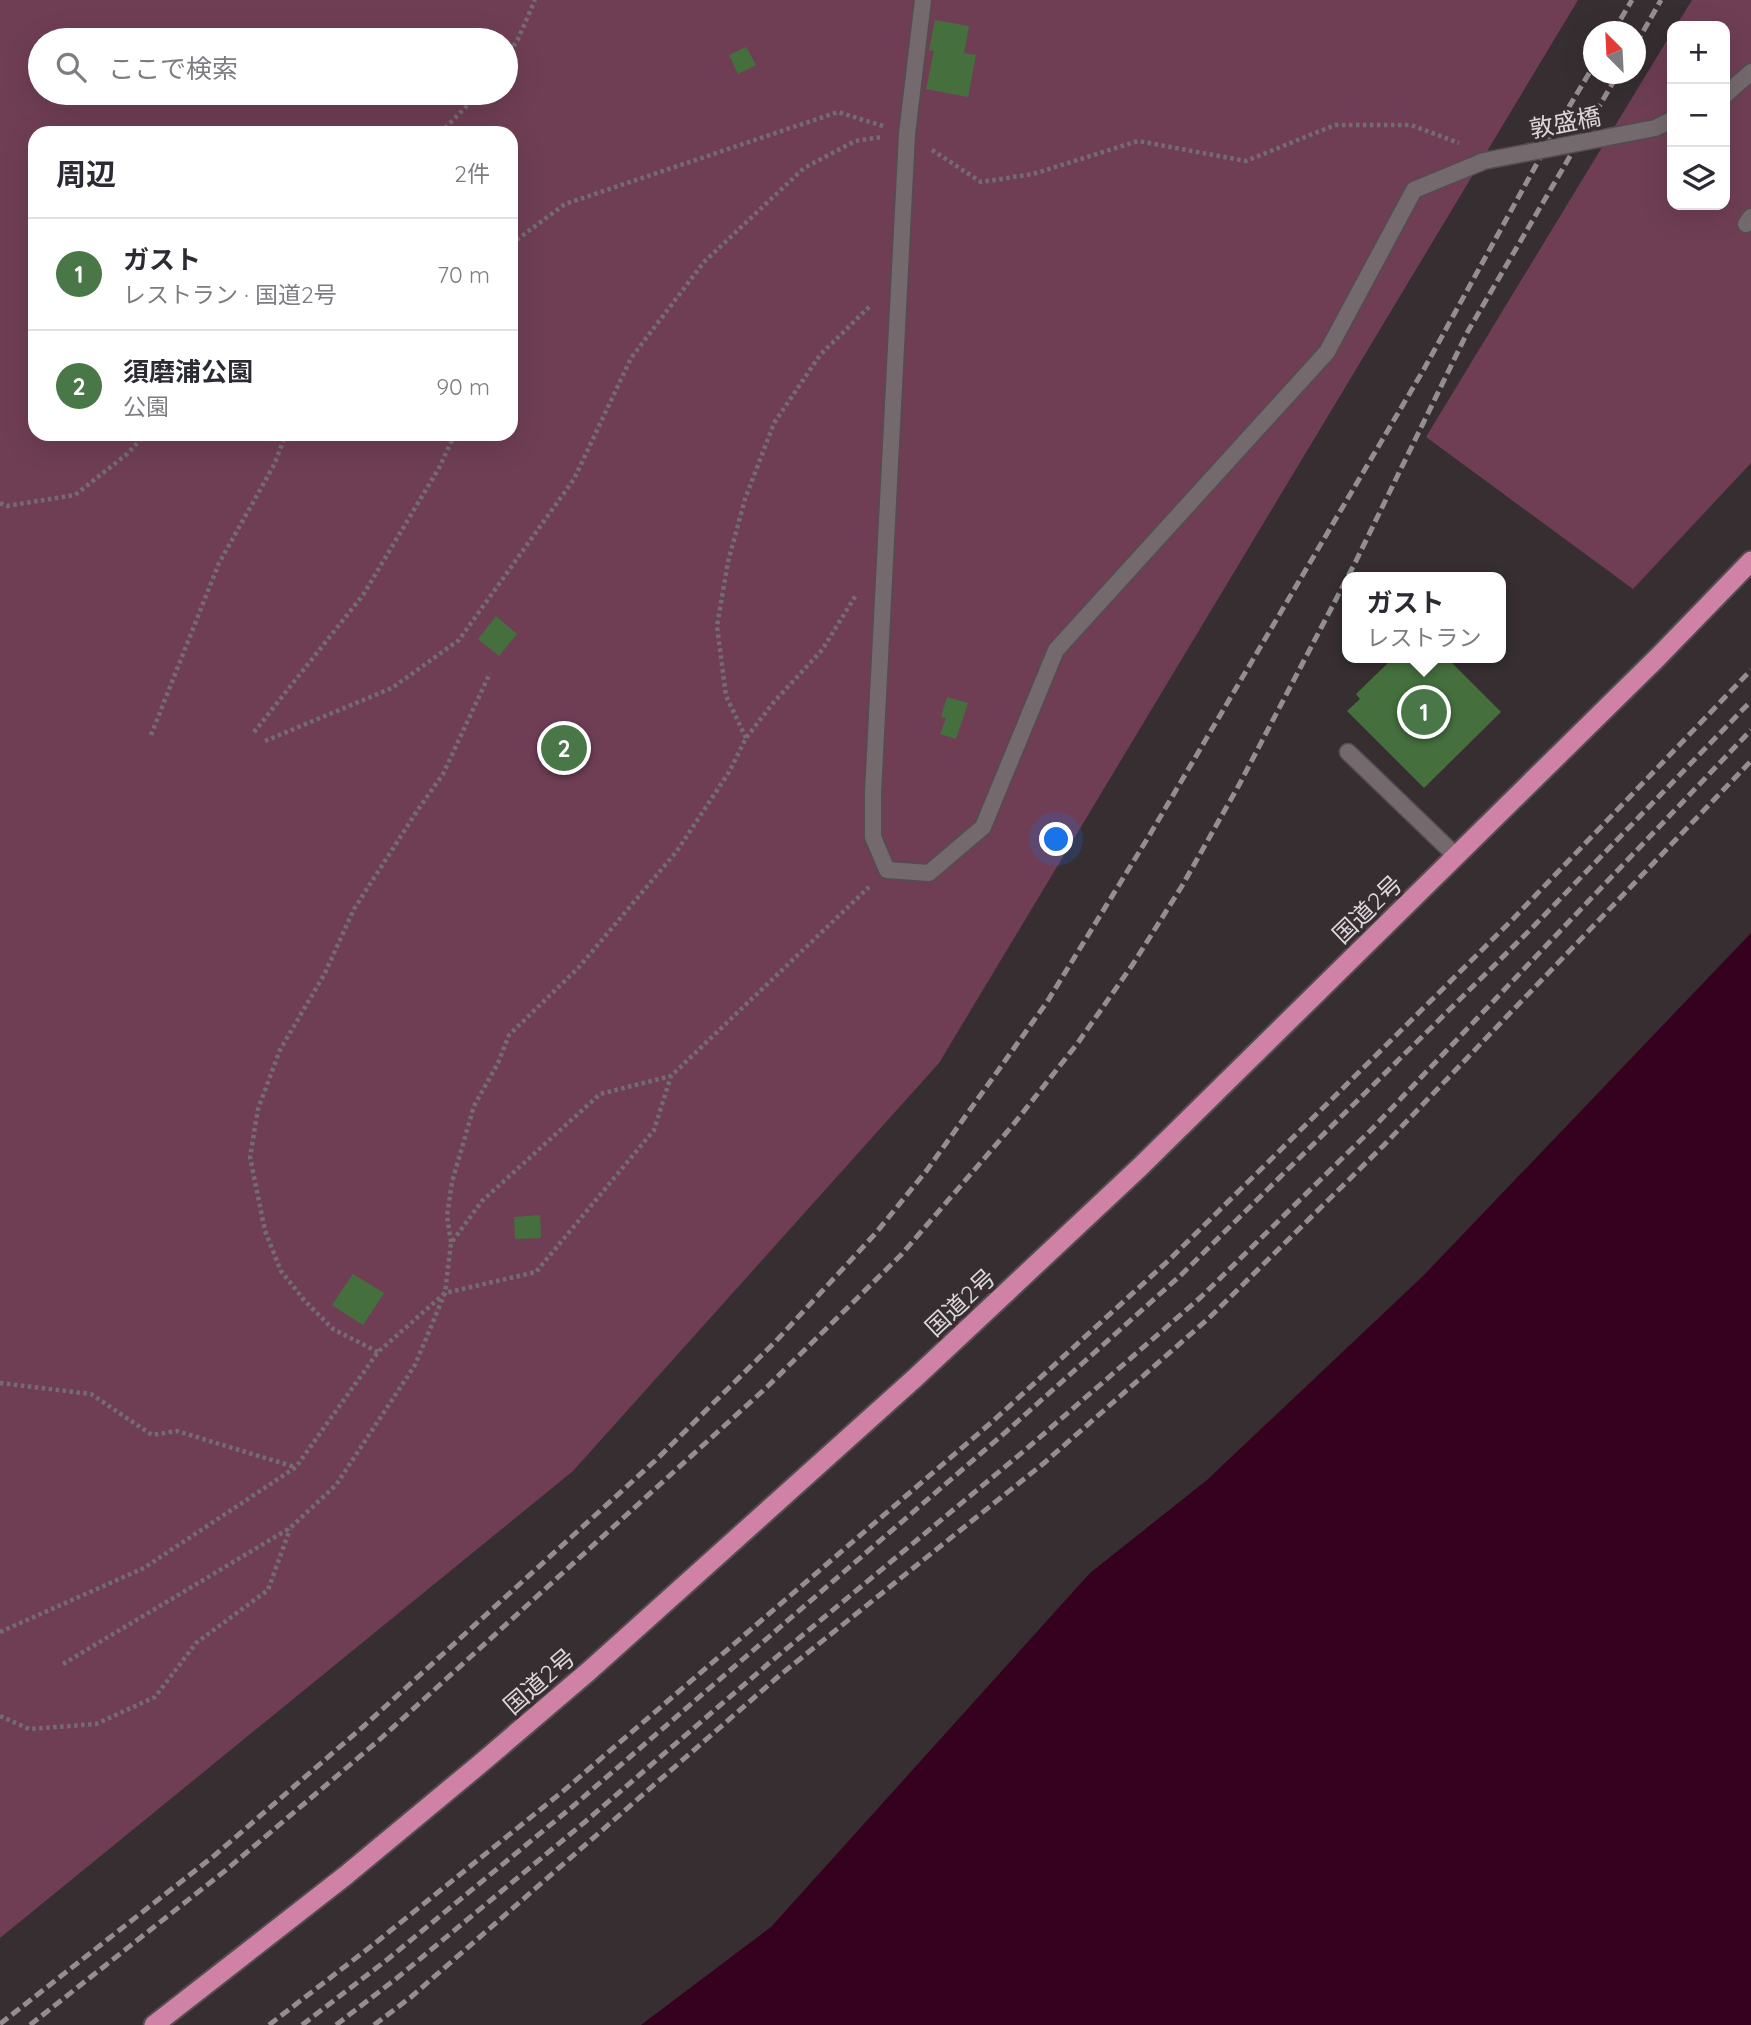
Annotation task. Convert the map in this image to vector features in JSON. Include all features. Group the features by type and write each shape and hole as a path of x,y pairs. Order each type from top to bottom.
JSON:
{"highway":[{"name":"国道2号","path":"154,2025 345,1875 589,1671 935,1359 1141,1166 1658,657 1751,561"}],"lane":[{"path":"887,870 873,837 873,815 907,134 923,0"},
{"path":"1730,91 1751,72"},
{"name":"敦盛橋","path":"887,870 929,873 983,827 1056,650 1327,352 1414,190 1481,161 1655,128 1667,122"},
{"path":"1348,752 1457,856"}],"path":[{"path":"518,39 535,0"},
{"path":"447,126 468,105"},
{"path":"518,239 565,204 838,112 907,134 981,182 1034,174 1138,141 1246,161 1335,125 1411,125 1467,145 1481,161"},
{"path":"265,741 392,688 459,640 574,479 631,358 704,261 804,168 855,141 907,134"},
{"path":"746,738 726,695 718,626 728,562 745,499 774,423 820,355 872,303 900,286"},
{"path":"0,503 8,506 75,495 139,441"},
{"path":"151,735 219,563 274,465 283,441"},
{"path":"254,732 363,595 439,468 452,441"},
{"path":"63,1664 290,1528 335,1485 415,1365 445,1293 451,1243 447,1216 452,1182 474,1106 498,1063 509,1035 579,967 677,851 729,772 746,738 773,703 822,650 859,589 884,571"},
{"path":"378,1352 333,1329 304,1300 281,1271 265,1231 250,1157 258,1109 280,1051 324,973 354,909 443,774 490,673"},
{"path":"0,1632 145,1568 296,1468 378,1352 445,1293 536,1272 654,1130 671,1076 887,870"},
{"path":"451,1243 482,1201 600,1094 671,1076"},
{"path":"0,1383 91,1394 152,1435 177,1431 296,1468"},
{"path":"0,1716 30,1728 96,1724 155,1697 195,1643 268,1590 290,1528"}],"shaded area":[{"path":"0,0 1578,0 939,1063 573,1471 0,1938"},
{"path":"1692,0 1751,0 1751,463 1633,589 1426,437 1640,84 1646,84 1646,75 1667,40 1667,210 1730,210 1730,21 1679,21"},
{"path":"1751,933 1751,2025 641,2025 771,1927 1090,1573 1207,1480 1423,1276"}],"building":[{"path":"935,20 969,26 964,53 976,55 968,97 926,89 934,51 929,50"},
{"path":"746,47 756,65 738,74 729,55"},
{"path":"496,616 517,634 499,656 478,639"},
{"path":"1388,663 1452,663 1501,712 1424,788 1347,711 1360,699 1356,694"},
{"path":"947,697 968,703 956,739 940,734 946,718 941,717"},
{"path":"540,1215 541,1238 515,1239 514,1217"},
{"path":"353,1274 384,1293 363,1325 332,1305"}],"railway":[{"path":"1620,21 1632,0"},
{"path":"1646,26 1661,0"},
{"path":"0,2024 215,1855 365,1725 658,1458 776,1341 875,1234 927,1170 1047,1002 1149,836 1424,369 1583,83"},
{"path":"1350,572 1468,331 1612,84"},
{"path":"30,2025 226,1870 378,1741 767,1387 901,1255 1013,1125 1077,1044 1133,964 1182,886 1239,785 1342,588"},
{"path":"269,2025 562,1792 993,1421 1169,1260 1336,1095 1512,920 1751,670"},
{"path":"302,2025 388,1959 572,1807 1008,1430 1181,1275 1532,928 1751,701"},
{"path":"336,2025 397,1978 586,1821 768,1664 1024,1451 1201,1297 1371,1130 1751,730"},
{"path":"374,2025 411,1997 780,1675 1044,1463 1209,1318 1384,1145 1751,761"}],"place":[{"name":"ガスト","path":"1424,712"},
{"name":"須磨浦公園","path":"564,748"}]}
